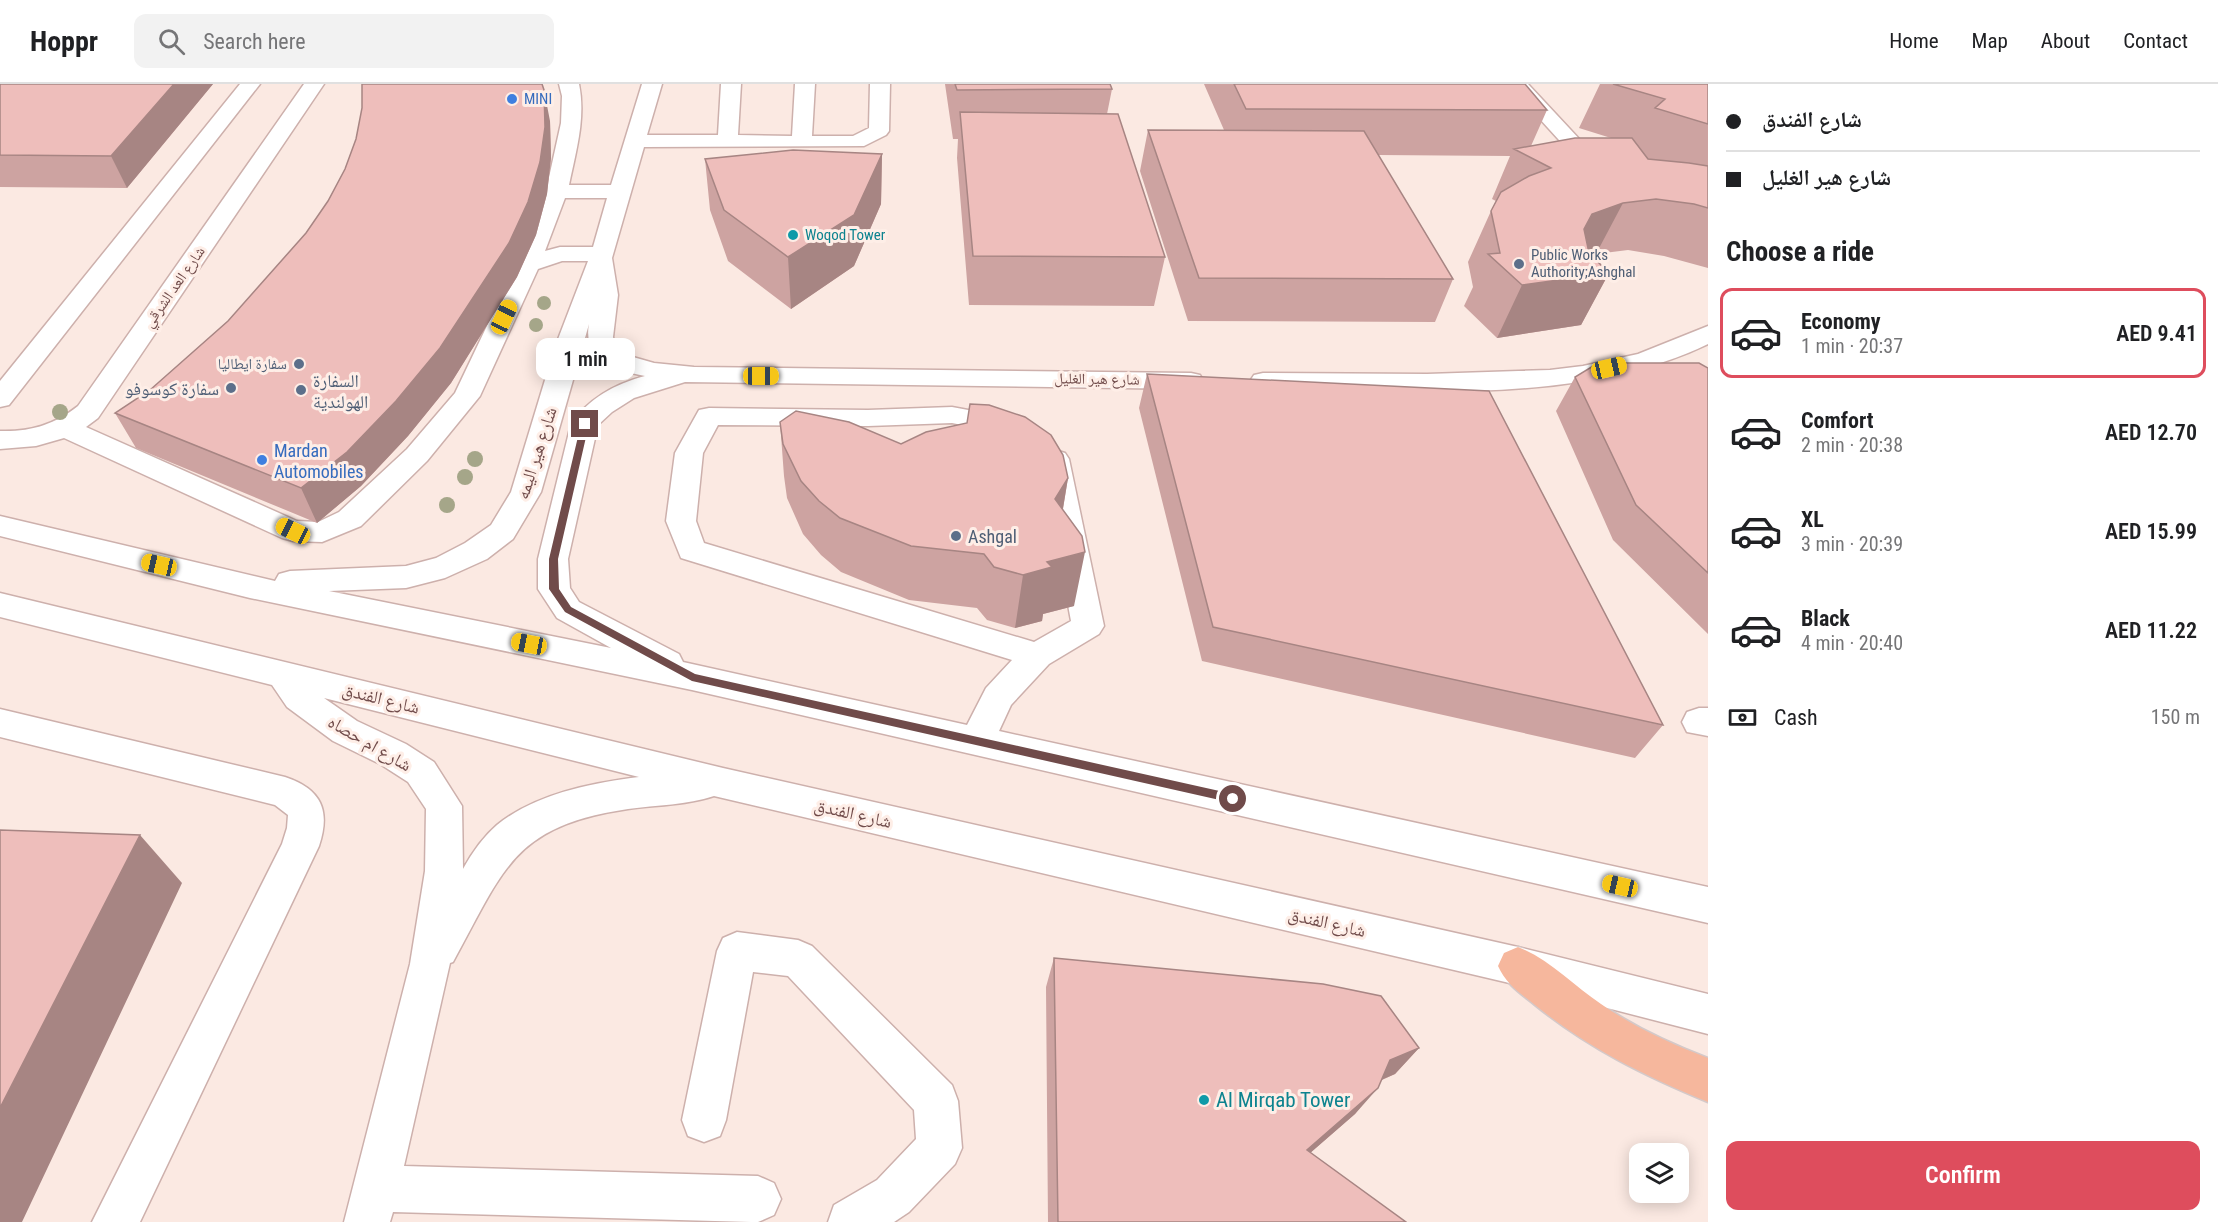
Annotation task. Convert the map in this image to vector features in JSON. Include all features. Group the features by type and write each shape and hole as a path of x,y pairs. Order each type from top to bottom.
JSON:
{"main road":[{"path":"1518,966 1615,1037 1668,1064 1708,1080"}],"street":[{"path":"0,399 250,84"},
{"name":"شارع العد الشرقي","path":"0,440 32,438 64,428 76,423 88,412 314,84"},
{"path":"64,428 293,531 322,532 350,519 366,507 417,455 467,396 528,265 557,191 570,127 572,93 569,84"},
{"name":"شارع هير اليمه","path":"250,587 273,583 406,577 446,567 476,551 502,532 525,492 568,347 602,256 652,84"},
{"path":"729,142 732,84"},
{"path":"802,142 805,84"},
{"path":"635,141 857,142 879,131 882,115 880,84"},
{"path":"1518,84 1576,147 1631,166"},
{"path":"557,191 621,192"},
{"path":"528,265 560,254 602,256"},
{"name":"شارع هير الغليل","path":"602,256 606,298 600,336 603,346 613,356 634,366 659,372 694,375 1222,381 1517,381 1573,376 1645,360 1708,334"},
{"path":"1645,360 1672,379"},
{"name":"شارع هير الغليل","path":"692,677 568,610 554,589 553,559 585,424 594,411 633,388 694,375"},
{"path":"977,740 998,697 1037,655 1088,626 1055,456 1030,429 952,415 868,418 709,416 689,453 681,521 692,550 1037,655"},
{"path":"0,526 250,587 692,677 1708,905"},
{"name":"شارع الفندق","path":"3,609 282,673 723,783 1518,966 1708,1014"},
{"name":"شارع ام حصاه","path":"282,673 299,698 345,731 393,754 421,772 444,806 444,871 430,964 372,1205"},
{"path":"0,723 285,792 298,800 306,812 307,828 300,846 115,1222"},
{"name":"شارع ام حصاه","path":"430,964 489,862 510,837 546,815 612,797 723,783"},
{"path":"704,1120 737,951 798,959 936,1101 939,1148 893,1196 851,1222"},
{"path":"372,1205 758,1200"}],"building":[{"path":"0,84 174,84 111,156 0,155"},
{"path":"362,84 542,84 544,90 545,127 540,162 528,202 509,243 440,348 396,401 347,452 301,488 115,413 150,390 228,321 306,233 328,201 345,169 356,139 362,108"},
{"path":"955,84 1110,84 1112,89 957,90"},
{"path":"1234,84 1525,84 1547,110 1246,109"},
{"path":"1613,84 1708,84 1708,124 1655,108 1665,99"},
{"path":"960,112 1118,114 1165,257 973,256"},
{"path":"1148,130 1364,131 1453,279 1199,278"},
{"path":"1575,138 1632,138 1648,159 1708,166 1708,208 1656,199 1623,203 1592,214 1584,229 1589,253 1609,273 1522,285 1488,254 1500,253 1491,211 1501,192 1529,176 1551,168 1514,149"},
{"path":"793,150 882,154 854,215 788,257 724,210 705,159"},
{"path":"1598,363 1699,363 1708,368 1708,573 1636,505 1575,377"},
{"path":"1147,374 1489,391 1663,725 1213,627"},
{"path":"970,404 989,405 1025,417 1051,435 1063,455 1068,478 1055,499 1082,536 1085,552 1047,562 1052,567 1023,575 994,567 984,554 911,546 840,518 819,501 801,481 783,444 780,422 796,411 849,422 901,444 926,432 967,423"},
{"path":"0,830 140,835 0,1108"},
{"name":"Al Mirqab Tower","path":"1054,958 1323,984 1381,996 1419,1048 1390,1060 1378,1088 1307,1150 1406,1222 1058,1222"}],"place":[{"name":"MINI","path":"512,99"},
{"name":"Woqod Tower","path":"793,235"},
{"name":"Public Works Authority;Ashghal","path":"1519,264"},
{"name":"سفارة ايطاليا","path":"299,364"},
{"name":"سفارة كوسوفو","path":"231,388"},
{"name":"السفارة الهولندية","path":"301,390"},
{"name":"Mardan Automobiles","path":"262,460"},
{"name":"Ashgal","path":"956,536"},
{"name":"Al Mirqab Tower","path":"1204,1100"}],"route":[{"path":"585,424 553,559 554,589 568,610 620,636 692,677 1233,799"}]}
